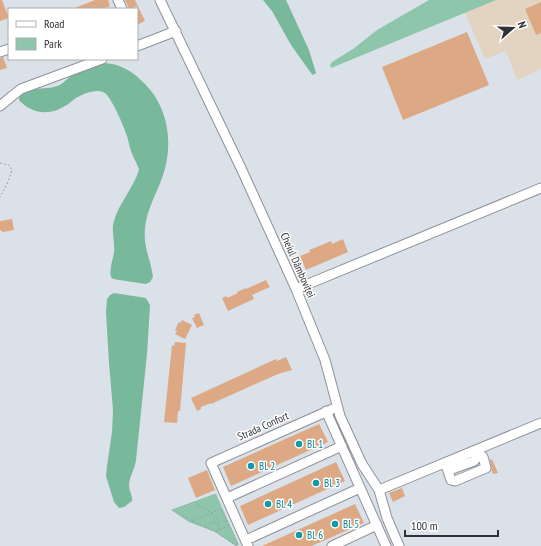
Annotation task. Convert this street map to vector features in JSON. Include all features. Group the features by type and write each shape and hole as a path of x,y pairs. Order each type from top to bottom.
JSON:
{"street":[{"name":"Cheiul Dâmboviței","path":"160,0 241,168 296,289 325,360 337,406 357,453 379,490 389,524 399,546"},
{"path":"138,46 176,31"},
{"path":"0,106 21,89 99,60"},
{"path":"296,289 541,188"},
{"path":"337,406 326,411 386,546"},
{"name":"Strada Confort","path":"326,411 211,463 247,543 360,488"},
{"path":"379,490 445,466 541,422"},
{"path":"227,498 342,446"},
{"path":"445,466 452,480 455,481 486,468 483,457 479,451"},
{"path":"332,546 377,525"}],"path":[{"path":"0,163 8,165 12,170 12,173 0,197"},
{"path":"192,521 212,513 221,509 238,544 235,545 216,532 192,521 173,510 194,502 212,513 215,518 219,519 218,523 220,530"},
{"path":"214,522 215,518"},
{"path":"204,526 214,522 218,523"},
{"path":"216,532 229,526"}],"shaded area":[{"path":"495,0 541,0 541,69 517,80 506,51 485,59 465,13"}],"green space":[{"path":"263,0 286,0 309,50 316,73 313,75 311,73 291,45 272,11"},
{"path":"429,0 496,0 331,68 330,65 332,62 353,49 377,30"},
{"path":"100,63 113,64 125,68 140,79 153,94 159,104 167,128 168,153 166,166 149,209 146,222 145,242 153,277 150,282 146,284 113,279 111,277 114,252 114,221 116,214 134,183 139,170 121,120 107,95 100,91 87,93 52,112 40,112 34,110 19,100 23,92 32,89 57,86 77,72"},
{"path":"114,293 146,298 150,305 147,354 136,460 129,483 132,501 124,507 119,508 114,502 106,476 112,432 113,410 106,312 107,299"},
{"path":"216,494 239,545 236,546 215,532 189,522 171,510"}],"building":[{"path":"0,0 2,0 8,18 0,21"},
{"path":"95,0 108,0 110,6 104,8 75,8"},
{"path":"125,0 135,0 145,21 138,24 137,6 129,8"},
{"path":"541,2 541,33 536,35 525,9"},
{"path":"467,32 489,85 403,120 382,67"},
{"path":"3,57 7,68 0,70 0,58"},
{"path":"12,219 14,230 3,232 0,230 0,221"},
{"path":"343,239 348,252 306,270 300,256 310,252 309,250 331,241 332,244"},
{"path":"266,280 270,287 252,295 254,299 228,311 222,298 227,296 227,298 238,293 237,292"},
{"path":"199,313 204,325 197,328 192,318 195,317 194,315"},
{"path":"182,320 192,325 185,339 175,334 177,331 175,330 179,322 181,323"},
{"path":"175,342 186,343 180,411 178,411 177,423 164,422 172,345 174,346"},
{"path":"286,357 292,370 278,374 201,407 201,409 197,411 191,398 276,359 277,361"},
{"path":"319,424 328,442 231,486 223,467"},
{"path":"492,459 498,473 493,474 490,460"},
{"path":"336,462 345,481 248,525 240,506"},
{"path":"207,470 215,490 196,498 188,478"},
{"path":"402,488 405,496 393,502 389,493"},
{"name":"Bl. 5","path":"355,504 364,523 312,546 262,546"}],"place":[{"name":"Bl. 1","path":"299,444"},
{"name":"Bl. 2","path":"251,466"},
{"name":"Bl. 3","path":"316,483"},
{"name":"Bl. 4","path":"268,504"},
{"name":"Bl. 5","path":"335,524"},
{"name":"Bl. 6","path":"299,535"}]}
